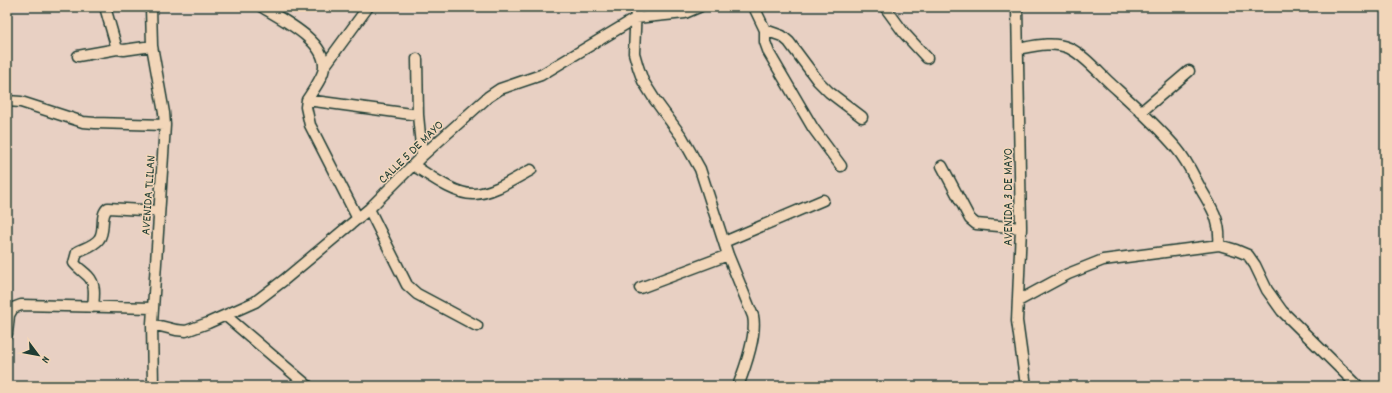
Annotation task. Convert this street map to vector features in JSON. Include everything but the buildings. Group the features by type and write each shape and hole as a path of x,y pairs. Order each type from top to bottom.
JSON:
{"street":[{"path":"105,7 117,49"},
{"name":"AVENIDA TLILAN","path":"151,7 152,46 165,125 152,324 152,386"},
{"path":"262,7 306,35 320,52 324,67 323,73 307,100 306,107 310,126 358,219"},
{"path":"324,67 368,7"},
{"path":"636,7 634,53 638,67 643,80 655,100 682,138 700,169 728,255 751,309 754,322 753,334 738,386"},
{"name":"CALLE 5 DE MAYO","path":"152,324 176,330 186,330 226,316 255,302 358,219 422,156 488,97 500,89 541,75 636,18 685,13 699,7"},
{"path":"754,7 765,30 765,42 769,53 813,128 841,166"},
{"path":"885,7 904,33 927,58"},
{"name":"AVENIDA 3 DE MAYO","path":"1017,7 1021,228 1017,321 1026,386"},
{"path":"765,30 782,36 789,42 818,81 829,92 862,117"},
{"path":"1018,48 1058,44 1070,48 1081,56 1141,112 1177,149 1186,161 1214,213 1220,232 1219,245"},
{"path":"78,56 117,49 124,50 152,46"},
{"path":"417,59 418,114 422,156"},
{"path":"1141,112 1189,71"},
{"path":"307,100 418,114"},
{"path":"7,101 21,102 84,122 165,125"},
{"path":"413,165 459,191 473,194 489,190 531,170"},
{"path":"942,166 973,222 976,224 1021,228"},
{"path":"724,242 823,200"},
{"path":"94,307 94,290 92,282 89,277 74,263 77,252 99,240 102,234 104,214 108,208 159,211"},
{"path":"369,209 407,285 417,294 477,326"},
{"path":"1018,301 1068,274 1103,260 1219,245 1248,255 1255,265 1267,290 1282,311 1358,386"},
{"path":"640,288 728,255"},
{"path":"7,334 9,315 13,308 21,305 153,308"},
{"path":"226,316 308,386"}]}
